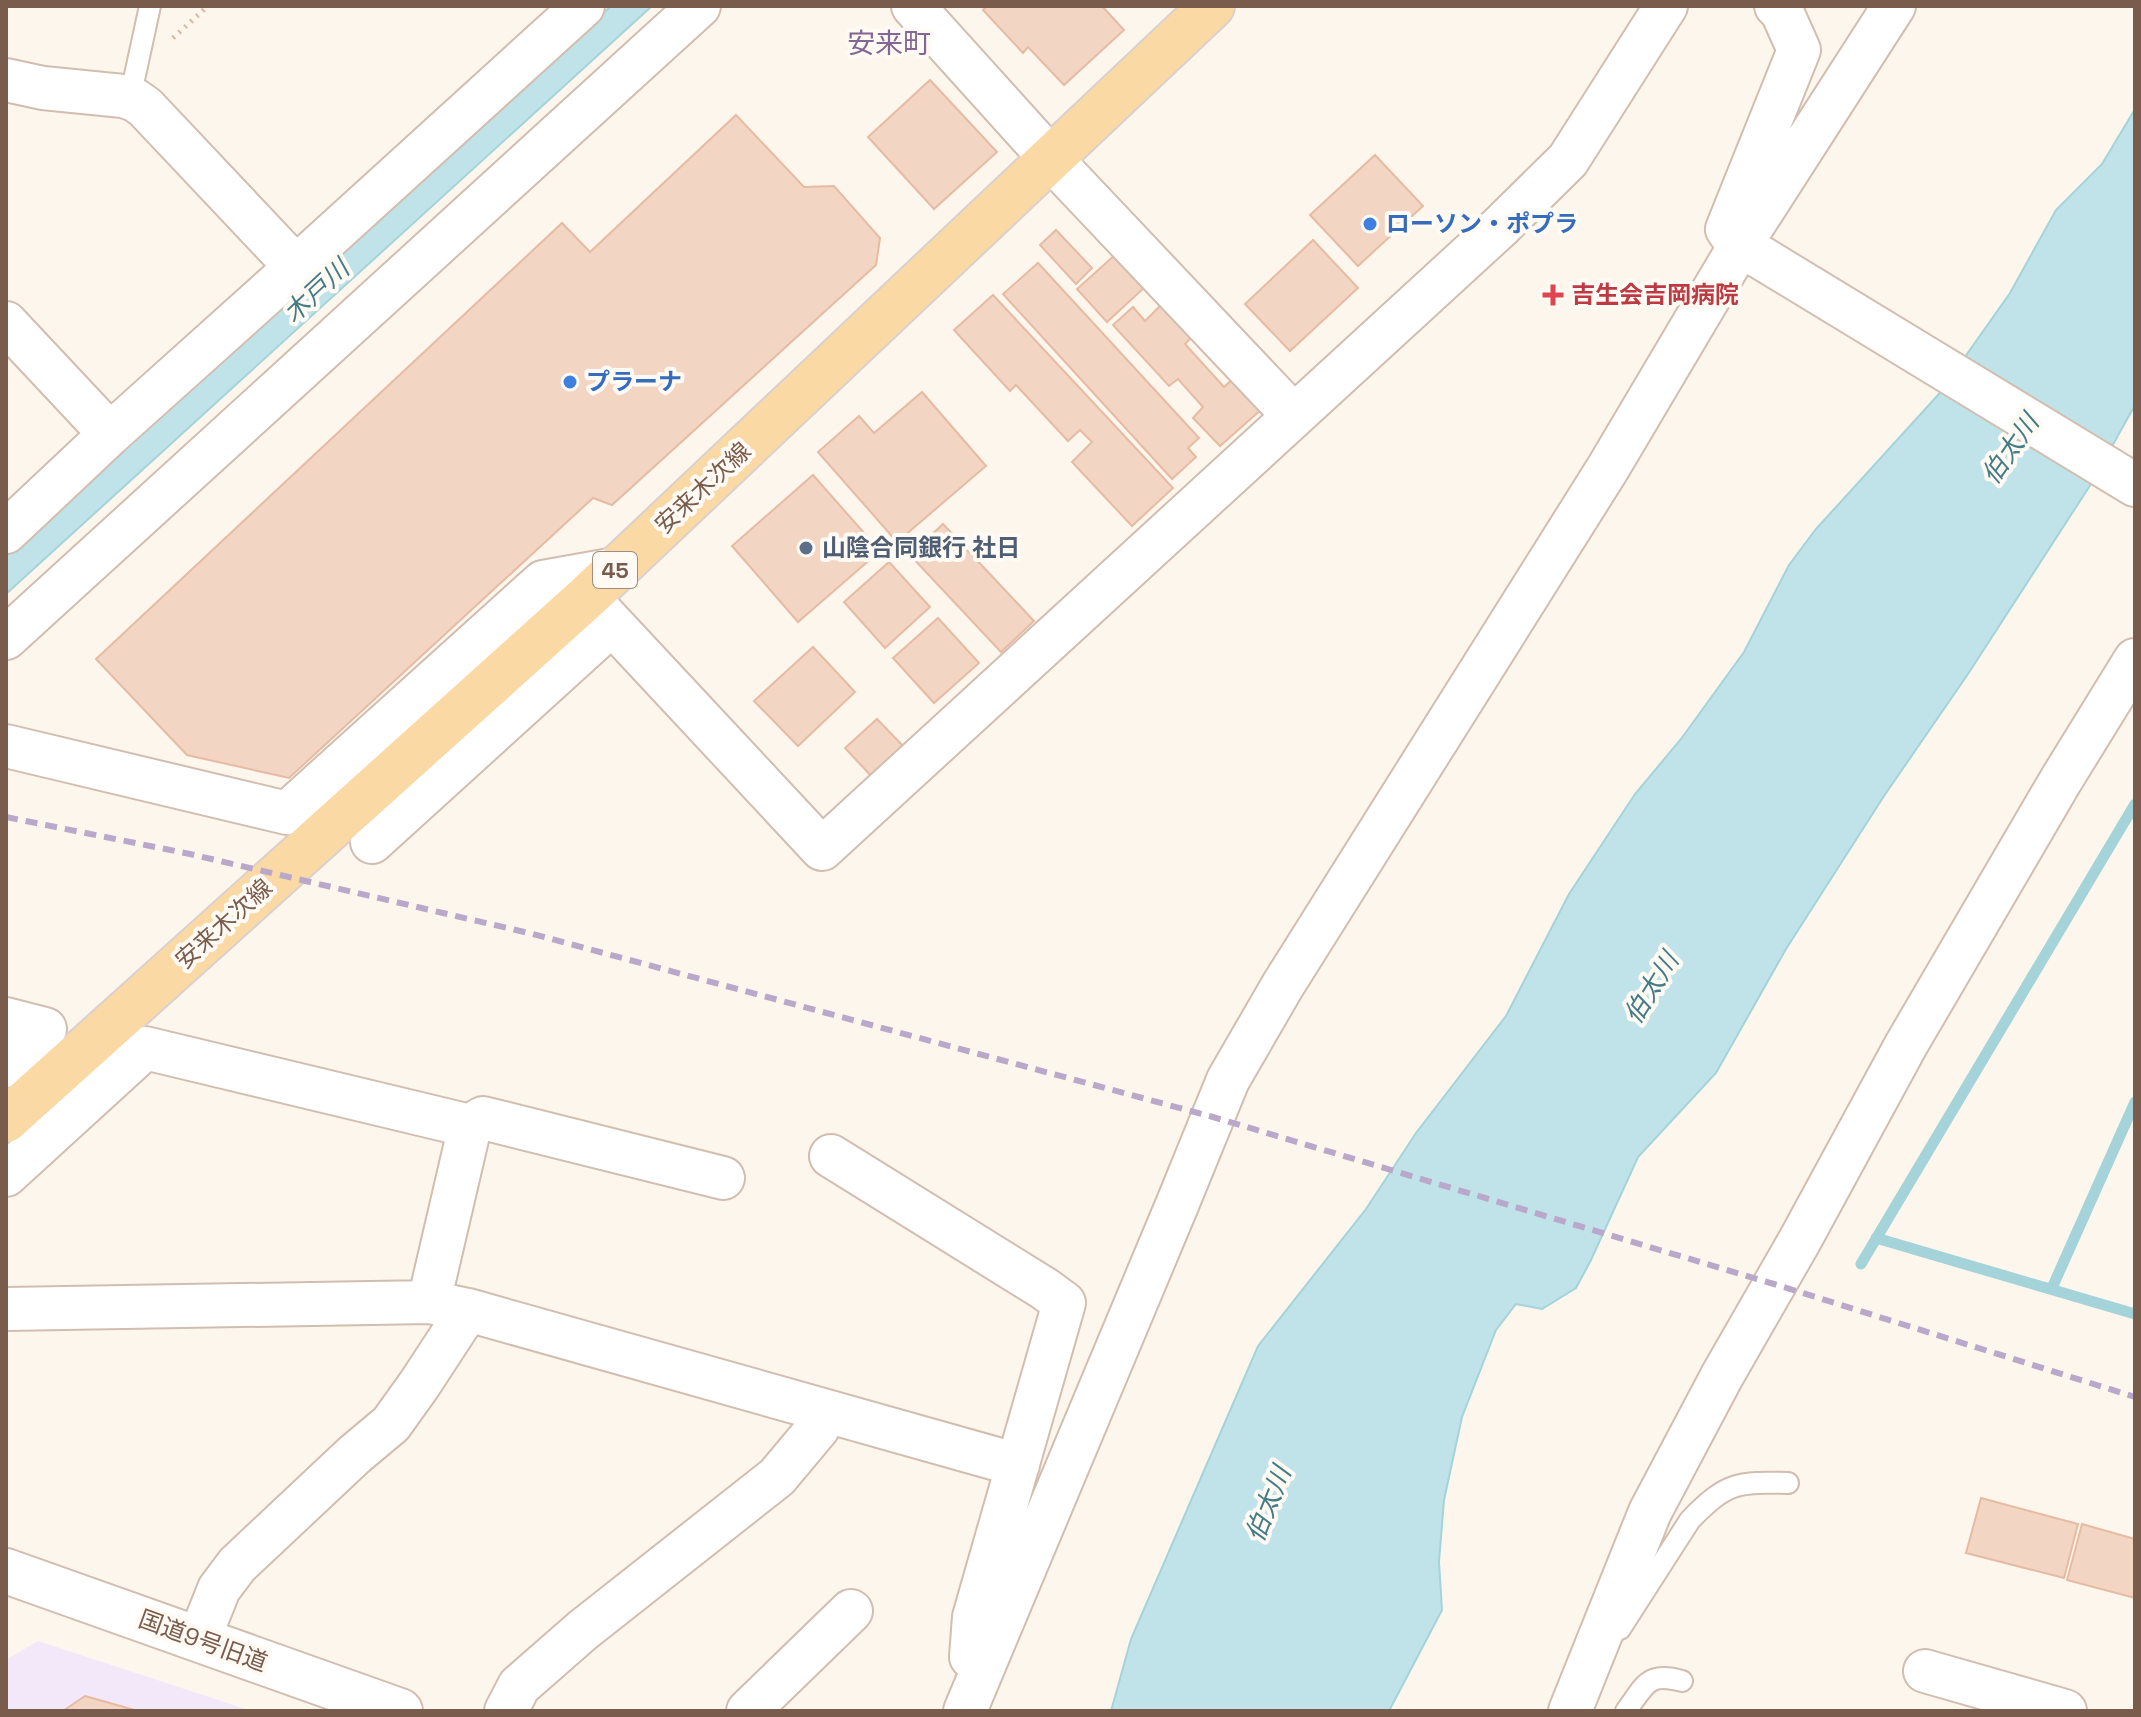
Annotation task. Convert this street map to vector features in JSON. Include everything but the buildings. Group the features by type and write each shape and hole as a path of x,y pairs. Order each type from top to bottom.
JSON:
{"main road":[{"name":"安来木次線","path":"6,1120 605,597 1051,159 1212,6"}],"street":[{"path":"6,532 583,6"},
{"path":"6,638 699,6"},
{"path":"913,6 1051,159 1294,416"},
{"path":"6,746 287,813 543,582 605,597 822,849 1500,227 1568,160 1666,6"},
{"path":"1776,6 1782,12 1799,50 1727,229 1749,252 2135,485"},
{"path":"972,1694 1228,1080 1283,985 1608,468 1749,252 1894,6"},
{"path":"6,80 43,88 130,98 145,107 296,267"},
{"path":"6,323 110,434"},
{"path":"372,842 605,597"},
{"path":"1571,1711 1650,1512 1722,1376 1906,1045 2135,660"},
{"path":"6,1019 45,1029 6,1066"},
{"path":"6,1175 145,1048 470,1126 483,1118 723,1178"},
{"path":"199,1639 219,1589 237,1565 391,1424 419,1385 448,1306 470,1126"},
{"path":"831,1156 1064,1303 974,1617 972,1694"},
{"path":"6,1309 448,1306 1018,1465"},
{"path":"506,1711 519,1686 572,1639 777,1477 818,1428 825,1411"},
{"name":"国道9号旧道","path":"6,1571 400,1711"},
{"path":"748,1711 851,1611"},
{"path":"1925,1671 2065,1711"}],"lane":[{"path":"130,98 150,6"},
{"path":"1571,1711 1690,1520 1718,1493 1735,1485 1788,1483"},
{"path":"1626,1711 1645,1685 1655,1678 1665,1676 1682,1681"}],"shaded area":[{"path":"38,1641 252,1711 6,1711 6,1660"}],"water":[{"name":"木戸川","path":"611,6 652,6 6,594 6,556"},
{"name":"伯太川","path":"2135,109 2135,405 2091,484 1786,949 1716,1073 1638,1157 1576,1288 1542,1309 1516,1304 1496,1330 1462,1417 1444,1500 1439,1562 1442,1610 1389,1711 1111,1711 1131,1639 1258,1346 1366,1209 1416,1133 1506,1016 1569,894 1635,794 1681,739 1744,652 1789,565 1816,529 1938,395 2010,293 2056,210 2102,164"}],"waterway":[{"path":"1861,1264 2135,804"},
{"path":"2052,1288 2135,1102"},
{"path":"1876,1238 2135,1314"}],"railway":[{"path":"6,817 190,854 533,934 1213,1117 1774,1284 2135,1397"}],"place":[{"name":"ローソン・ポプラ","path":"1370,224"},
{"name":"吉生会吉岡病院","path":"1553,295"},
{"name":"プラーナ","path":"570,382"},
{"name":"山陰合同銀行 社日","path":"806,548"}],"district":[{"name":"安来町","path":"889,43"}]}
